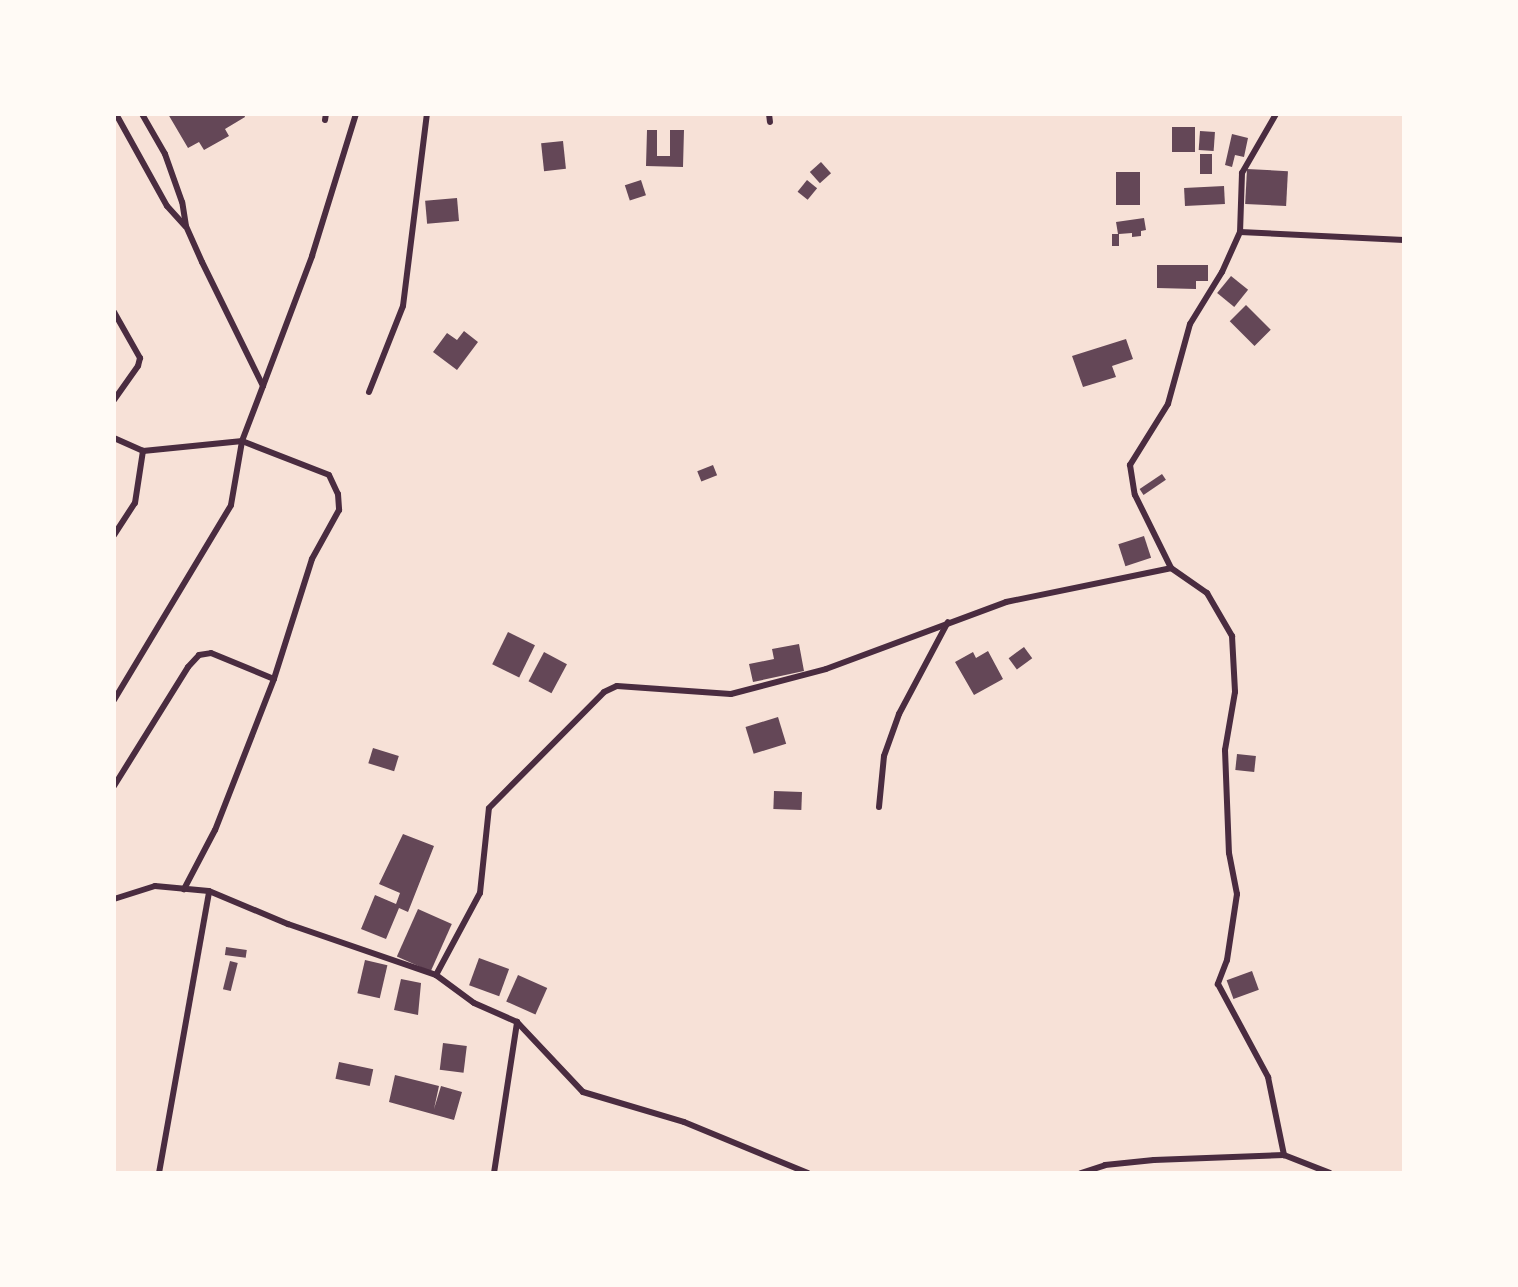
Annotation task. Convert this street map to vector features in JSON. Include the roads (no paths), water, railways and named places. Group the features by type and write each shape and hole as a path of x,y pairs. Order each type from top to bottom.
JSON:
{"street":[{"path":"116,114 167,206 186,226"},
{"path":"142,114 165,154 182,202 186,226 263,386"},
{"path":"114,700 231,505 242,441 312,256 356,114"},
{"path":"369,392 403,306 427,114"},
{"path":"1276,114 1242,173 1240,232 1222,272 1190,324 1168,404 1130,465 1135,495 1171,568 1207,593 1232,636 1235,692 1225,750 1229,853 1237,894 1227,960 1218,984 1268,1077 1284,1155"},
{"path":"1240,232 1404,240"},
{"path":"114,312 140,358 138,366 114,400"},
{"path":"114,438 143,451 242,441 329,475 338,494 339,510 312,559 274,679 215,830 184,889"},
{"path":"114,535 135,503 143,451"},
{"path":"436,975 480,893 489,808 604,692 617,686 731,694 826,669 1006,602 1171,568"},
{"path":"879,807 884,756 899,714 948,622"},
{"path":"114,786 188,667 199,655 211,653 274,679"},
{"path":"114,899 155,886 209,891 288,924 436,975 474,1003 517,1022 583,1092 684,1122 808,1173"},
{"path":"159,1173 209,891"},
{"path":"494,1173 517,1022"},
{"path":"1081,1173 1105,1165 1154,1160 1284,1155 1330,1173"}]}
